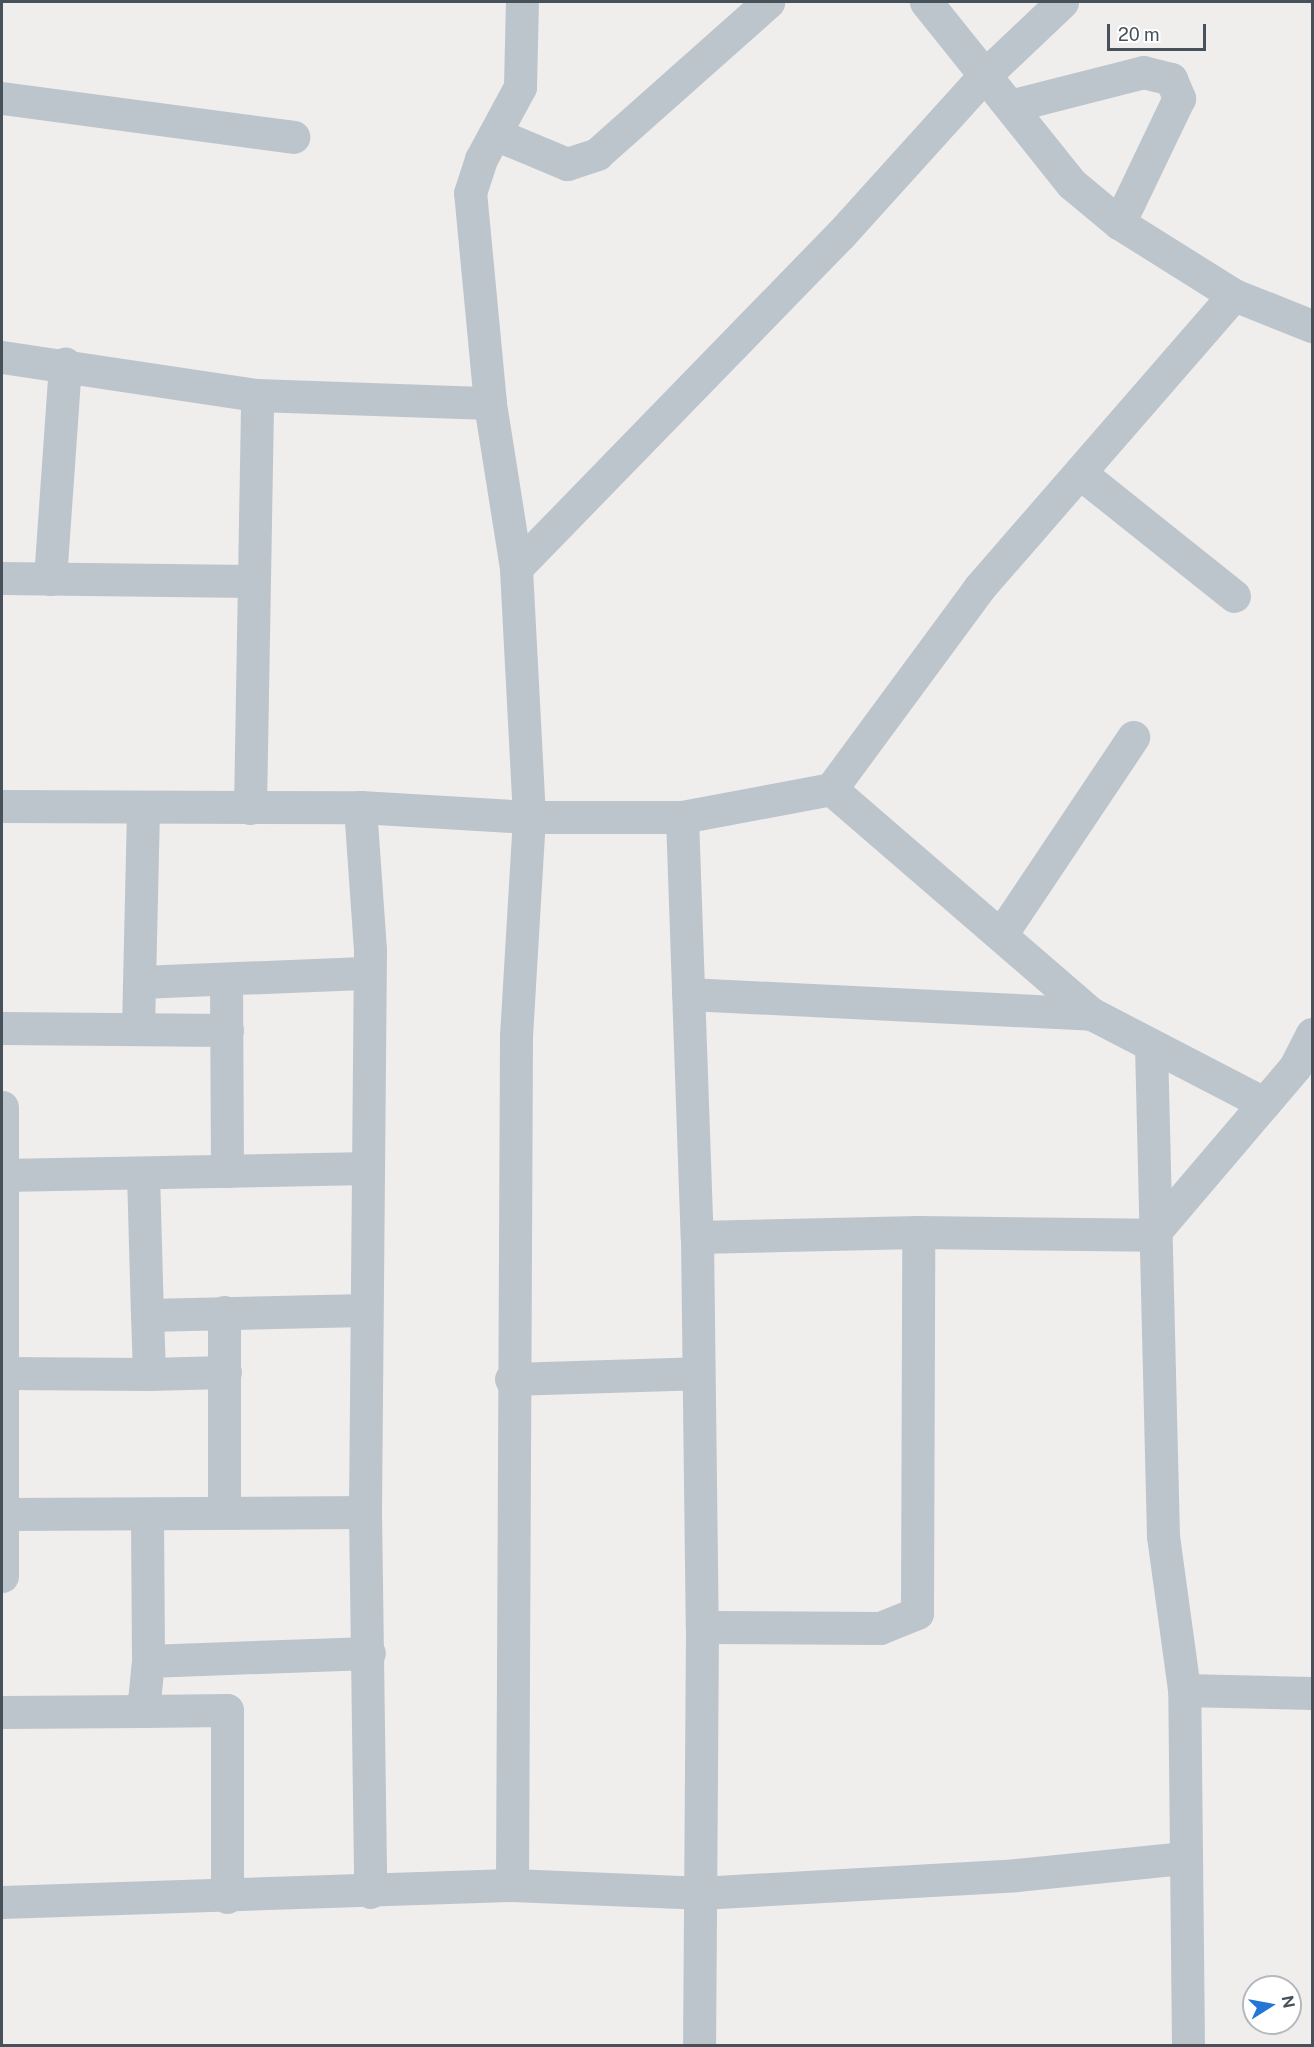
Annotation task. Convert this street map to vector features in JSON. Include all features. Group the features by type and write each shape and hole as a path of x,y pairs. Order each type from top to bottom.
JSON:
{"street":[{"path":"512,1885 512,1380 516,1036 529,817 516,568 490,403 470,193 495,134 520,87 522,2"},
{"path":"495,134 567,164 597,154 768,2"},
{"path":"516,568 841,234 983,77 1062,2"},
{"path":"938,8 983,77 1010,106 1072,184 1119,223 1234,295 1312,326"},
{"path":"1010,106 1143,72 1171,79 1179,98 1119,223"},
{"path":"2,98 293,136"},
{"path":"2,807 360,807 529,817 682,817 831,789 979,588 1234,295"},
{"path":"2,357 65,364 257,395 490,403"},
{"path":"50,579 65,364"},
{"path":"250,808 252,581 257,395"},
{"path":"1080,473 1234,596"},
{"path":"2,578 252,581"},
{"path":"1002,933 1133,736"},
{"path":"831,789 1002,933 1092,1014 1264,1103"},
{"path":"138,1029 143,807"},
{"path":"360,807 369,973 365,1512 369,1653 370,1892"},
{"path":"682,817 697,1237 702,1627 699,2046"},
{"path":"140,982 369,973"},
{"path":"226,979 227,1171"},
{"path":"688,994 1092,1014"},
{"path":"2,1028 227,1030"},
{"path":"1152,1235 1295,1067 1312,1034"},
{"path":"1150,1045 1152,1235 1163,1536 1184,1690 1182,1858 1188,2046"},
{"path":"2,1107 4,1515 2,1576"},
{"path":"2,1175 368,1168"},
{"path":"143,1173 149,1374"},
{"path":"697,1237 918,1232 1152,1235"},
{"path":"702,1627 880,1628 917,1613 918,1232"},
{"path":"147,1315 365,1310"},
{"path":"224,1312 224,1512"},
{"path":"3,1373 225,1372"},
{"path":"512,1380 697,1372"},
{"path":"4,1515 147,1516 224,1512 365,1512"},
{"path":"143,1711 148,1661 147,1516"},
{"path":"148,1661 369,1653"},
{"path":"227,1897 229,1658"},
{"path":"1184,1690 1312,1694"},
{"path":"2,1712 227,1710"},
{"path":"2,1902 227,1897 512,1885 699,1893 1016,1875 1182,1858"}]}
